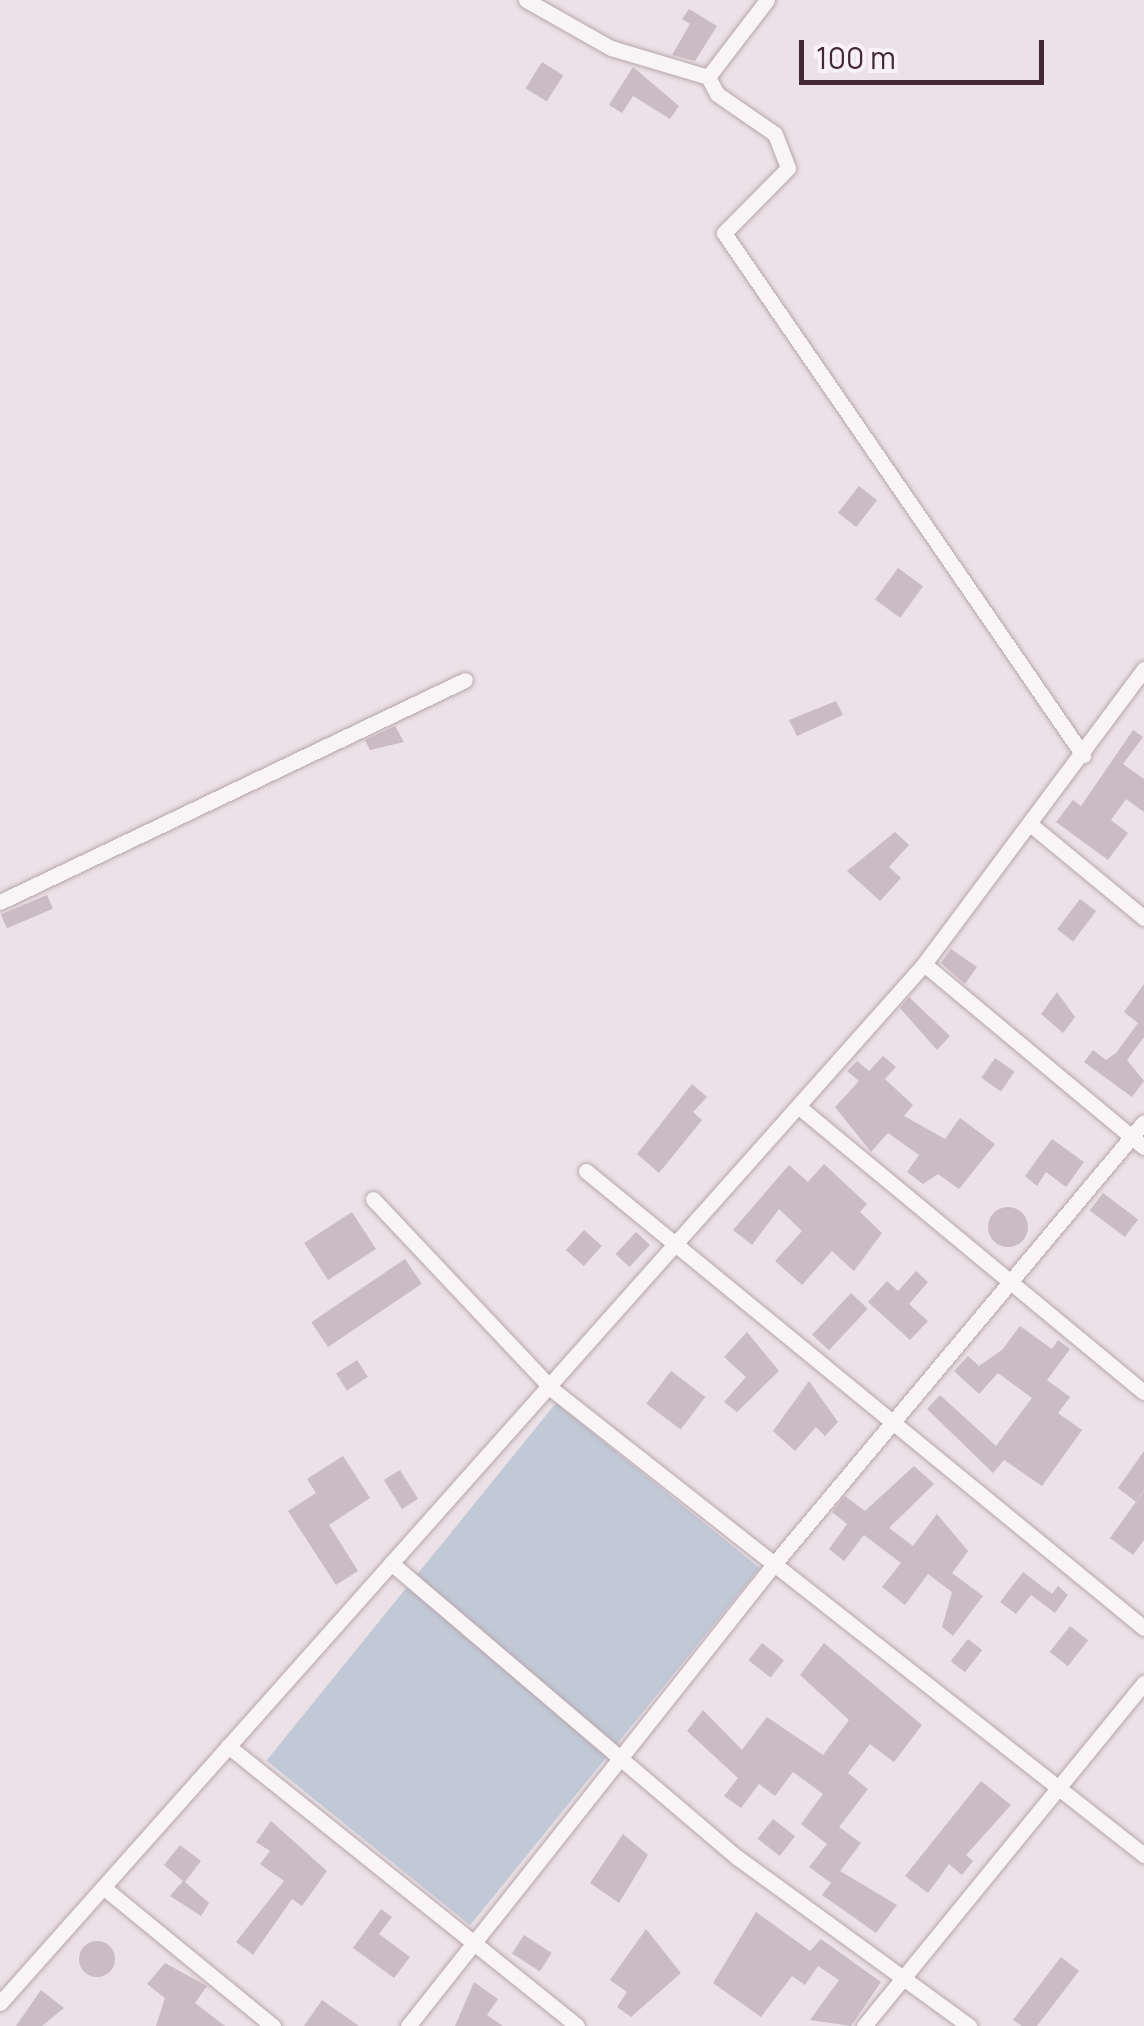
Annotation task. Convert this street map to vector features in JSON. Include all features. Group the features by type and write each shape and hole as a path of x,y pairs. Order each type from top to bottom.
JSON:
{"street":[{"path":"526,0 611,48 708,76 788,152 775,186 748,201 724,233 1083,755"},
{"path":"708,76 767,0"},
{"path":"0,2003 390,1563 554,1390 924,964 1142,677"},
{"path":"0,902 465,680"},
{"path":"1030,824 1144,918"},
{"path":"924,964 1138,1142"},
{"path":"799,1106 1144,1392"},
{"path":"408,2026 774,1564 896,1424 1010,1284 1138,1142 1144,1122"},
{"path":"586,1171 680,1242 1144,1628"},
{"path":"373,1199 554,1390 1144,1855"},
{"path":"390,1563 622,1755 738,1858 900,1980 969,2026"},
{"path":"864,2026 1054,1784 1144,1683"},
{"path":"228,1746 576,2026"},
{"path":"103,1886 273,2026"}],"shaded area":[{"path":"556,1403 760,1568 470,1925 267,1760"}],"building":[{"path":"689,9 717,26 695,61 672,55 690,24 682,19"},
{"path":"542,62 563,75 547,102 526,88"},
{"path":"633,67 679,106 670,119 633,96 622,113 609,105"},
{"path":"859,486 877,500 856,527 838,513"},
{"path":"898,568 923,586 900,618 875,600"},
{"path":"836,701 843,715 797,736 789,720"},
{"path":"395,726 404,742 370,750 365,740"},
{"path":"1133,730 1143,737 1123,764 1144,779 1144,812 1126,799 1111,820 1128,833 1108,860 1056,822 1073,800 1081,806"},
{"path":"895,832 909,845 889,867 901,878 880,901 847,871"},
{"path":"47,895 53,909 7,928 1,915"},
{"path":"1080,899 1096,911 1073,941 1057,929"},
{"path":"951,949 977,967 965,984 941,963"},
{"path":"1144,984 1144,1037 1127,1060 1144,1081 1132,1097 1084,1062 1093,1050 1106,1060 1116,1053 1138,1023 1124,1012"},
{"path":"1057,992 1075,1017 1063,1033 1041,1014"},
{"path":"909,997 950,1036 937,1050 900,1008"},
{"path":"883,1056 896,1067 885,1079 913,1105 904,1116 945,1139 960,1118 995,1144 959,1189 938,1174 923,1184 907,1172 919,1155 888,1133 871,1152 835,1107 859,1081 847,1071 857,1061 869,1071"},
{"path":"995,1058 1015,1072 1001,1091 981,1078"},
{"path":"692,1084 707,1097 693,1112 702,1120 659,1173 637,1154"},
{"path":"1052,1139 1084,1162 1066,1187 1046,1172 1037,1186 1025,1176"},
{"path":"824,1164 867,1204 860,1212 882,1233 854,1271 832,1251 802,1285 775,1261 802,1231 779,1209 752,1245 733,1230 789,1165 808,1182"},
{"path":"1103,1193 1138,1219 1125,1237 1090,1211"},
{"path":"1008,1207 1022,1213 1028,1227 1022,1241 1008,1247 994,1241 988,1227 994,1213"},
{"path":"352,1212 376,1249 328,1280 304,1243"},
{"path":"584,1230 602,1246 584,1266 566,1250"},
{"path":"636,1232 650,1245 629,1267 616,1254"},
{"path":"405,1259 422,1284 328,1347 311,1322"},
{"path":"916,1271 928,1282 909,1304 928,1321 910,1340 868,1302 887,1281 898,1291"},
{"path":"851,1293 868,1309 829,1350 812,1335"},
{"path":"1020,1326 1052,1349 1058,1340 1070,1349 1047,1380 1070,1397 1058,1413 1082,1430 1042,1486 1004,1460 993,1473 927,1409 940,1395 996,1446 1032,1398 998,1373 979,1394 954,1371 968,1356 979,1366 1002,1350"},
{"path":"747,1332 779,1371 737,1412 724,1402 746,1377 724,1357"},
{"path":"357,1360 368,1377 347,1390 336,1374"},
{"path":"671,1371 705,1397 681,1430 646,1404"},
{"path":"809,1381 838,1422 825,1436 816,1427 795,1451 773,1431"},
{"path":"1144,1451 1144,1490 1136,1502 1118,1488"},
{"path":"343,1456 370,1498 329,1525 358,1571 336,1585 288,1511 316,1493 307,1479"},
{"path":"914,1466 934,1484 889,1528 913,1546 937,1514 968,1551 952,1573 983,1596 953,1636 942,1627 952,1592 928,1574 905,1605 882,1587 901,1563 864,1535 844,1561 829,1549 847,1524 832,1512 845,1496 865,1511"},
{"path":"400,1470 418,1499 402,1509 384,1480"},
{"path":"1144,1491 1144,1540 1133,1555 1110,1538"},
{"path":"1023,1572 1052,1594 1058,1586 1068,1595 1055,1613 1031,1595 1016,1614 1000,1602"},
{"path":"1070,1626 1088,1640 1068,1666 1050,1652"},
{"path":"968,1639 982,1650 965,1672 951,1661"},
{"path":"762,1643 784,1660 771,1678 748,1660"},
{"path":"824,1643 922,1725 894,1762 870,1744 848,1773 868,1789 839,1827 861,1843 840,1871 897,1905 876,1933 822,1895 831,1883 809,1867 827,1844 801,1824 823,1794 793,1772 775,1796 759,1784 741,1808 724,1796 738,1778 687,1731 703,1710 742,1750 767,1717 823,1755 849,1720 800,1675"},
{"path":"981,1781 1011,1805 966,1855 973,1861 962,1875 949,1864 928,1893 905,1876"},
{"path":"773,1819 795,1836 780,1856 758,1839"},
{"path":"271,1821 327,1871 302,1906 292,1899 253,1955 236,1942 284,1881 260,1864 270,1851 256,1842"},
{"path":"623,1834 648,1855 619,1903 590,1883"},
{"path":"180,1845 201,1861 185,1882 209,1903 201,1916 170,1896 183,1881 164,1865"},
{"path":"381,1909 392,1917 379,1934 410,1957 394,1978 353,1948"},
{"path":"756,1912 810,1951 821,1939 881,1982 851,2026 810,2020 839,1980 818,1966 805,1985 792,1976 761,2017 713,1983"},
{"path":"646,1929 681,1973 631,2017 617,2007 627,1992 610,1980"},
{"path":"524,1935 552,1953 540,1971 512,1953"},
{"path":"97,1941 110,1946 115,1959 110,1972 97,1977 84,1972 79,1959 84,1946"},
{"path":"1061,1957 1079,1971 1037,2026 1022,2026 1013,2020"},
{"path":"165,1963 207,1986 195,2003 225,2026 156,2026 165,1998 147,1984"},
{"path":"474,1982 498,1999 487,2015 503,2026 455,2026"},
{"path":"41,1990 64,2008 42,2026 16,2026"},
{"path":"322,2000 359,2026 304,2026"}]}
